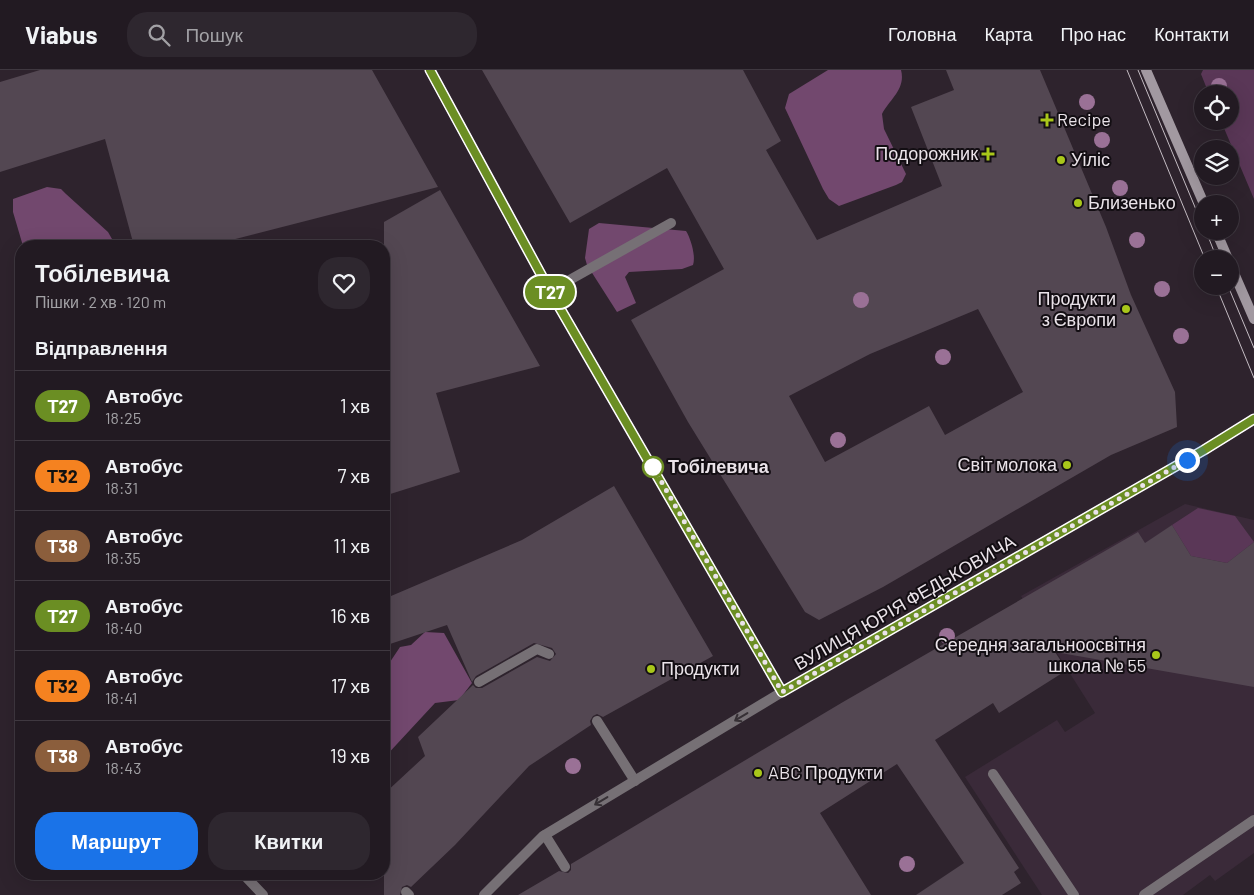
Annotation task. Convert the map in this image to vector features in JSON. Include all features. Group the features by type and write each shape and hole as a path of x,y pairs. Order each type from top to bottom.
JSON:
{"main road":[{"path":"430,70 550,291 782,692"},
{"name":"ВУЛИЦЯ ЮРІЯ ФЕДЬКОВИЧА","path":"782,692 1195,455 1254,419"}],"street":[{"path":"1146,70 1200,195"},
{"path":"550,291 671,223"},
{"path":"1239,284 1254,318"},
{"path":"479,682 537,650 549,654"},
{"name":"ВУЛИЦЯ ЮРІЯ ФЕДЬКОВИЧА","path":"484,895 545,835 782,692"},
{"path":"597,721 635,781"},
{"path":"993,774 1074,895"},
{"path":"1144,895 1254,820"},
{"path":"545,835 565,867"},
{"path":"249,880 263,895"}],"shaded area":[{"path":"828,70 901,70 902,77 899,88 882,114 884,129 906,174 902,182 896,185 839,206 829,199 823,189 785,108 789,94"},
{"path":"1203,70 1254,70 1254,199 1239,164 1239,140 1229,140 1225,130 1239,130 1239,85 1205,85 1201,74"},
{"path":"47,187 61,189 108,232 113,240 21,240 13,212 13,199"},
{"path":"599,223 686,231 690,238 694,257 693,265 682,269 629,272 625,277 636,303 617,312 587,265 585,258 589,229"},
{"name":"Середня загальноосвітня школа № 55","path":"1185,504 1254,520 1254,853 1215,881 1210,875 1183,895 1042,895 965,777 1057,720 1065,732 1095,713 1021,596"},
{"path":"1198,508 1235,516 1254,542 1227,563 1191,556 1172,525"},
{"path":"425,632 444,633 472,683 459,700 435,703 390,752 390,662 400,647 411,645"}],"building":[{"path":"40,70 372,70 438,187 231,240 132,240 105,139 0,172 0,82"},
{"path":"482,70 743,70 781,141 766,150 817,240 942,186 911,107 954,90 946,70 1040,70 1106,227 1131,295 1175,392 1177,427 1111,455 883,587 819,620 805,612 688,422 631,320 724,269 667,168 570,223","holes":["978,309 1023,392 945,435 929,406 825,462 789,396 870,354"]},
{"path":"440,190 540,366 436,393 460,472 390,494 390,240 384,240 384,222"},
{"path":"614,486 713,656 603,717 597,714 593,716 590,721 591,725 529,766 455,845 411,887 407,885 402,887 400,895 384,895 384,880 390,880 390,788 425,756 418,737 473,685 476,688 482,688 537,657 550,661 556,654 552,648 534,643 476,676 472,682 447,625 390,644 390,596 522,540"},
{"path":"1172,525 1191,556 1227,563 1254,542 1254,687 1055,652 1067,670 999,713 993,703 935,740 1019,868 1014,872 1021,883 1002,895 916,895 964,863 897,764 820,813 871,895 518,895 559,871 568,873 571,870 571,864 843,702 1138,532 1145,543"}],"tram line":[{"path":"1127,70 1201,250"},
{"path":"1138,70 1194,205"},
{"path":"1210,240 1213,250"},
{"path":"1220,295 1254,378"},
{"path":"1232,295 1254,348"}],"bus line":[{"name":"Т27","path":"430,70 550,291 782,692 1204,450 1254,419"}],"place":[{"name":"Recipe","path":"1047,120"},
{"name":"Подорожник","path":"988,154"},
{"name":"Уіліс","path":"1061,160"},
{"name":"Близенько","path":"1078,203"},
{"name":"Продукти з Європи","path":"1126,309"},
{"name":"Світ молока","path":"1067,465"},
{"name":"Тобілевича","path":"653,467"},
{"name":"Середня загальноосвітня школа № 55","path":"1156,655"},
{"name":"Продукти","path":"651,669"},
{"name":"ABC Продукти","path":"758,773"}],"route":[{"path":"653,467 782,692 1187,460"}]}
